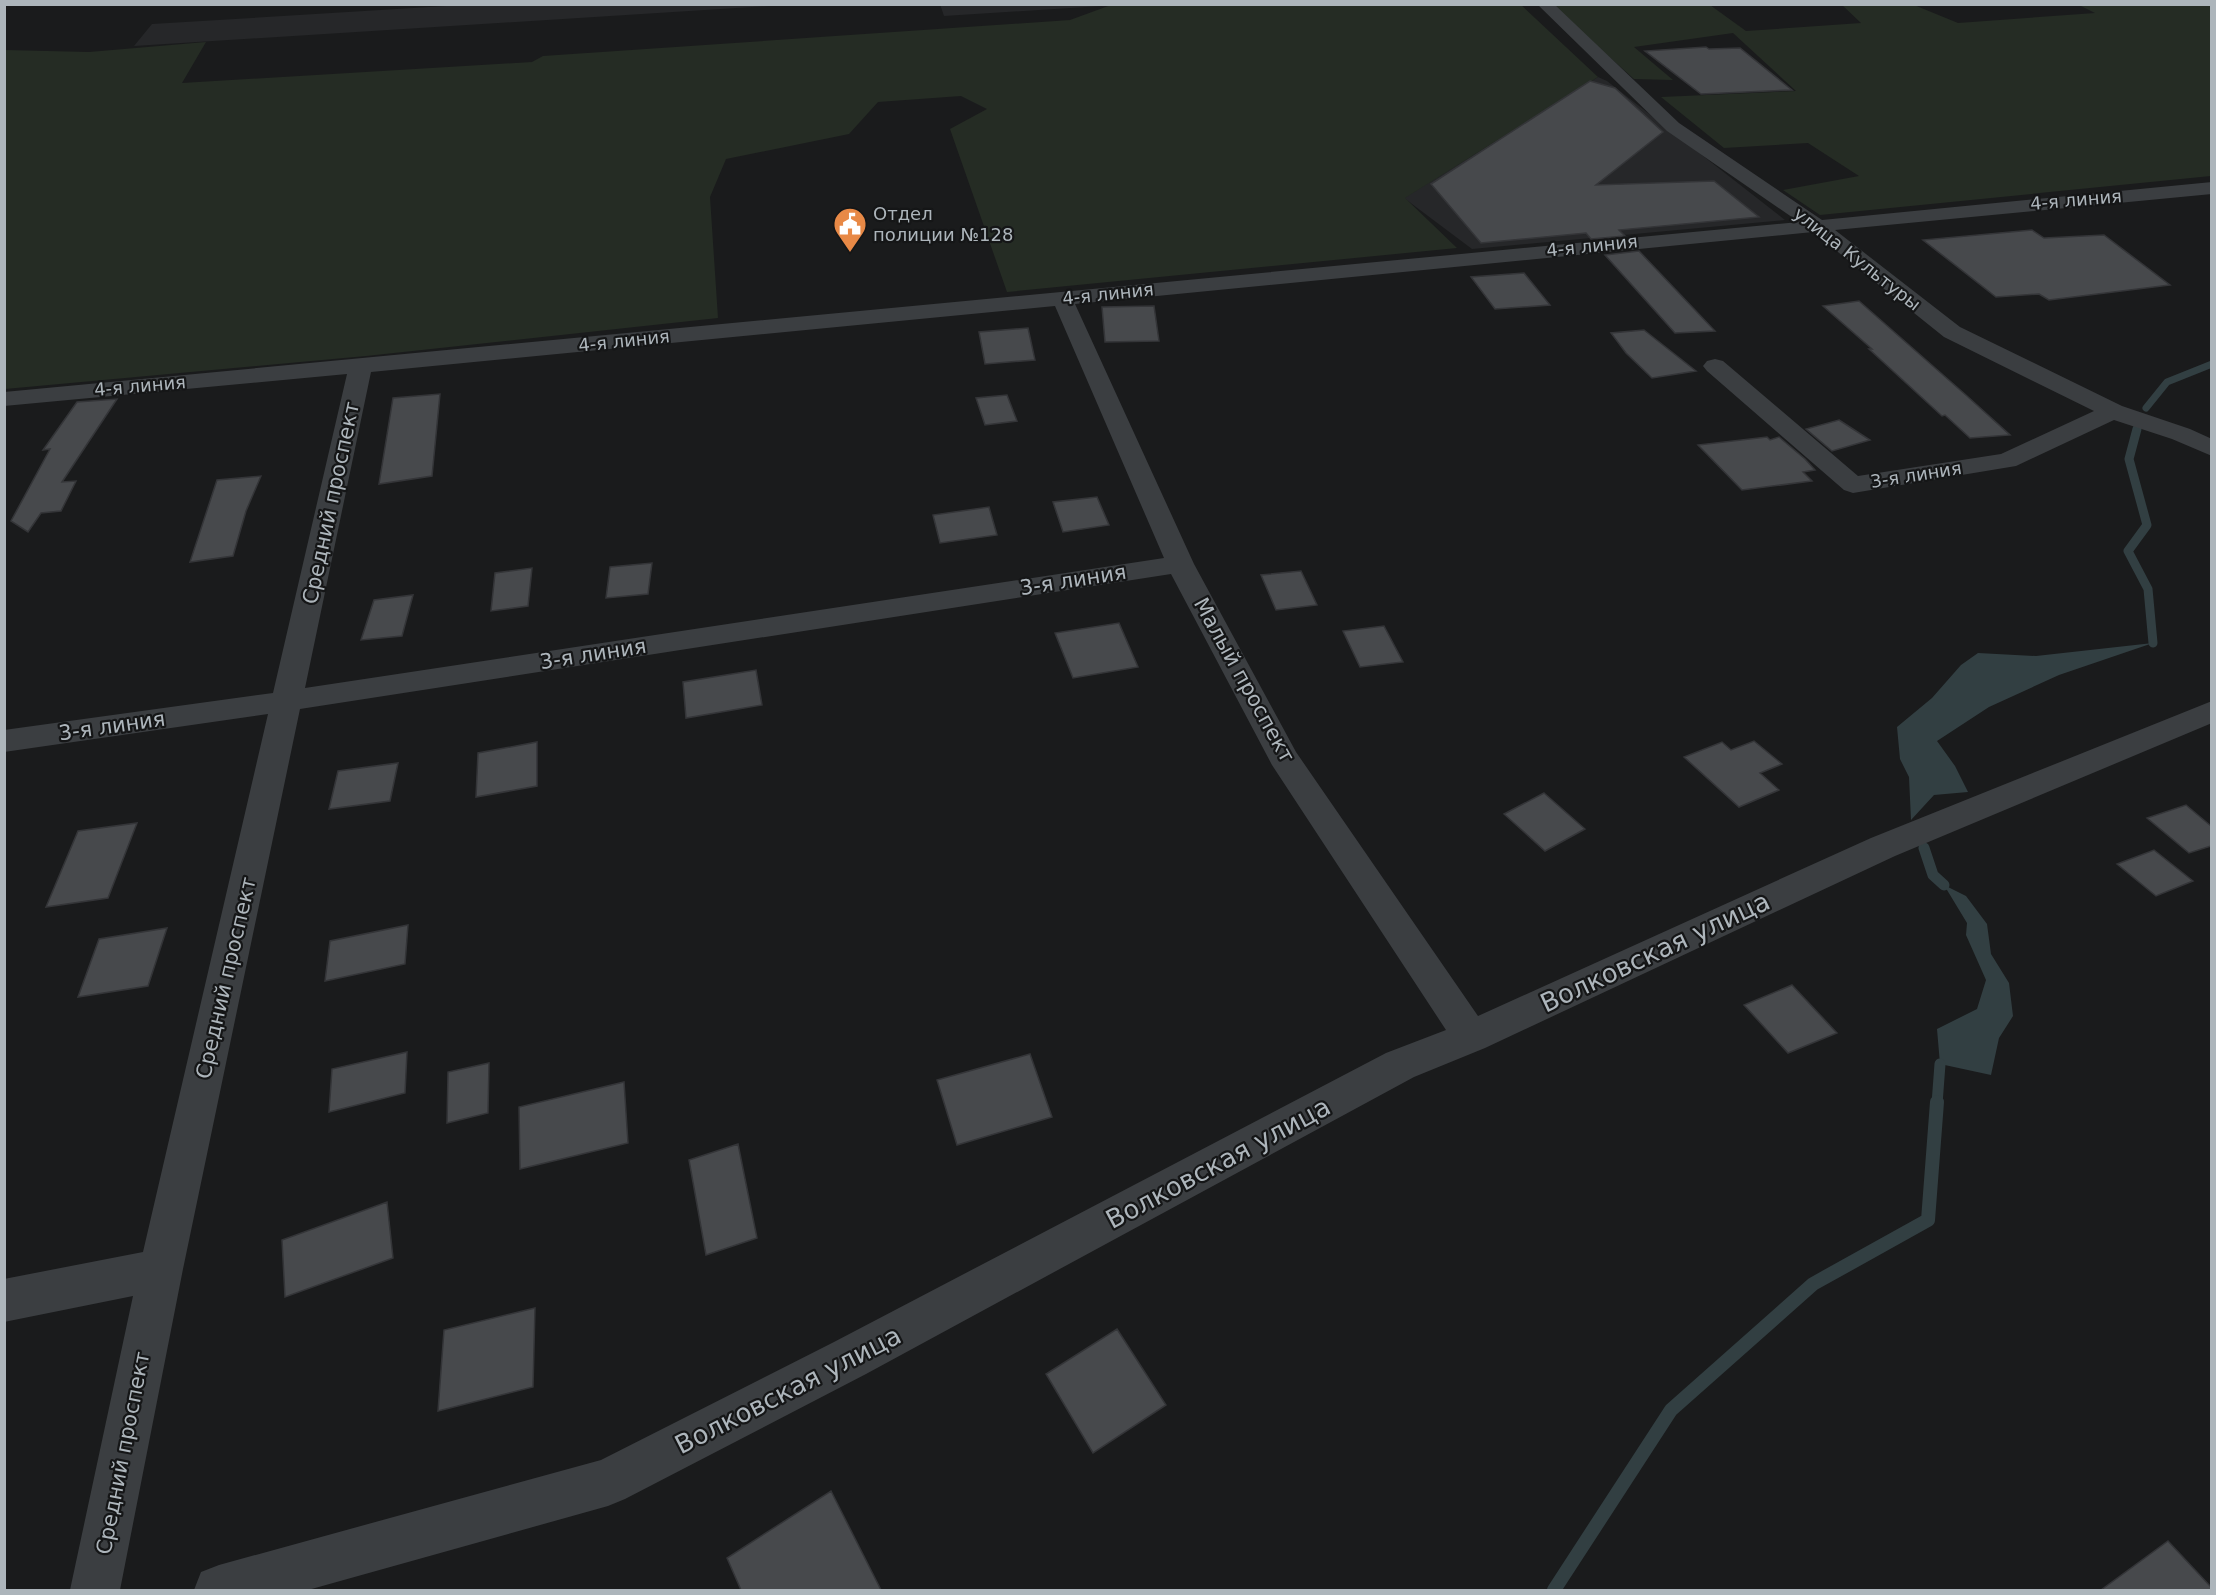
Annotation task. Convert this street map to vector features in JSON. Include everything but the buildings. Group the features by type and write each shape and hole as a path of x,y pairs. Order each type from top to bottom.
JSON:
{"street":[{"name":"улица Культуры","path":"1544,4 1673,127 1815,224 1952,332 2113,411 2181,434 2211,449"},
{"name":"4-я линия","path":"4,399 1815,224 2211,188"},
{"name":"Малый проспект","path":"1062,298 1180,564 1283,757 1471,1037"},
{"name":"Средний проспект","path":"95,1590 160,1269 362,366"},
{"name":"3-я линия","path":"1715,366 1853,484 2007,461 2113,411"},
{"name":"3-я линия","path":"4,741 288,701 1180,564"},
{"name":"Волковская улица","path":"219,1590 608,1482 850,1358 1400,1065 1471,1037 1883,847 2211,711"},
{"path":"4,1301 160,1269"}],"shaded area":[{"path":"940,4 1117,5 944,16"},
{"path":"1520,4 1598,77 1405,198 1457,248 1007,292 950,129 987,109 961,96 878,102 849,134 726,159 710,197 718,318 366,356 5,389 5,50 89,52 206,42 182,83 532,62 543,56 1070,20 1111,5"},
{"path":"462,5 784,5 134,46 152,24"},
{"path":"1551,5 1710,5 1746,31 1861,23 1842,5 1914,5 1958,23 2095,13 2079,5 2211,5 2211,176 1820,215 1783,190 1859,176 1808,143 1724,148 1661,97 1796,91 1733,33 1634,47 1673,80 1634,79"},
{"path":"1598,77 1607,81 1785,220 1472,249 1404,198"},
{"path":"2153,643 2059,675 1989,707 1937,741 1955,766 1968,792 1934,795 1911,820 1909,777 1900,759 1897,727 1932,698 1961,665 1978,653 2036,656"},
{"path":"1944,885 1966,896 1987,924 1991,954 2009,983 2013,1016 1999,1038 1991,1075 1940,1064 1937,1029 1977,1009 1986,980 1966,935 1967,923"}],"waterway":[{"path":"2146,408 2167,382 2212,364"},
{"path":"2137,429 2129,459 2147,525 2128,551 2148,589 2153,643"},
{"path":"1924,848 1933,875 1944,885"},
{"path":"1937,1104 1940,1064"},
{"path":"1554,1590 1671,1410 1813,1284 1928,1220 1937,1102"}],"place":[{"name":"Отдел полиции №128","path":"850,253"}]}
